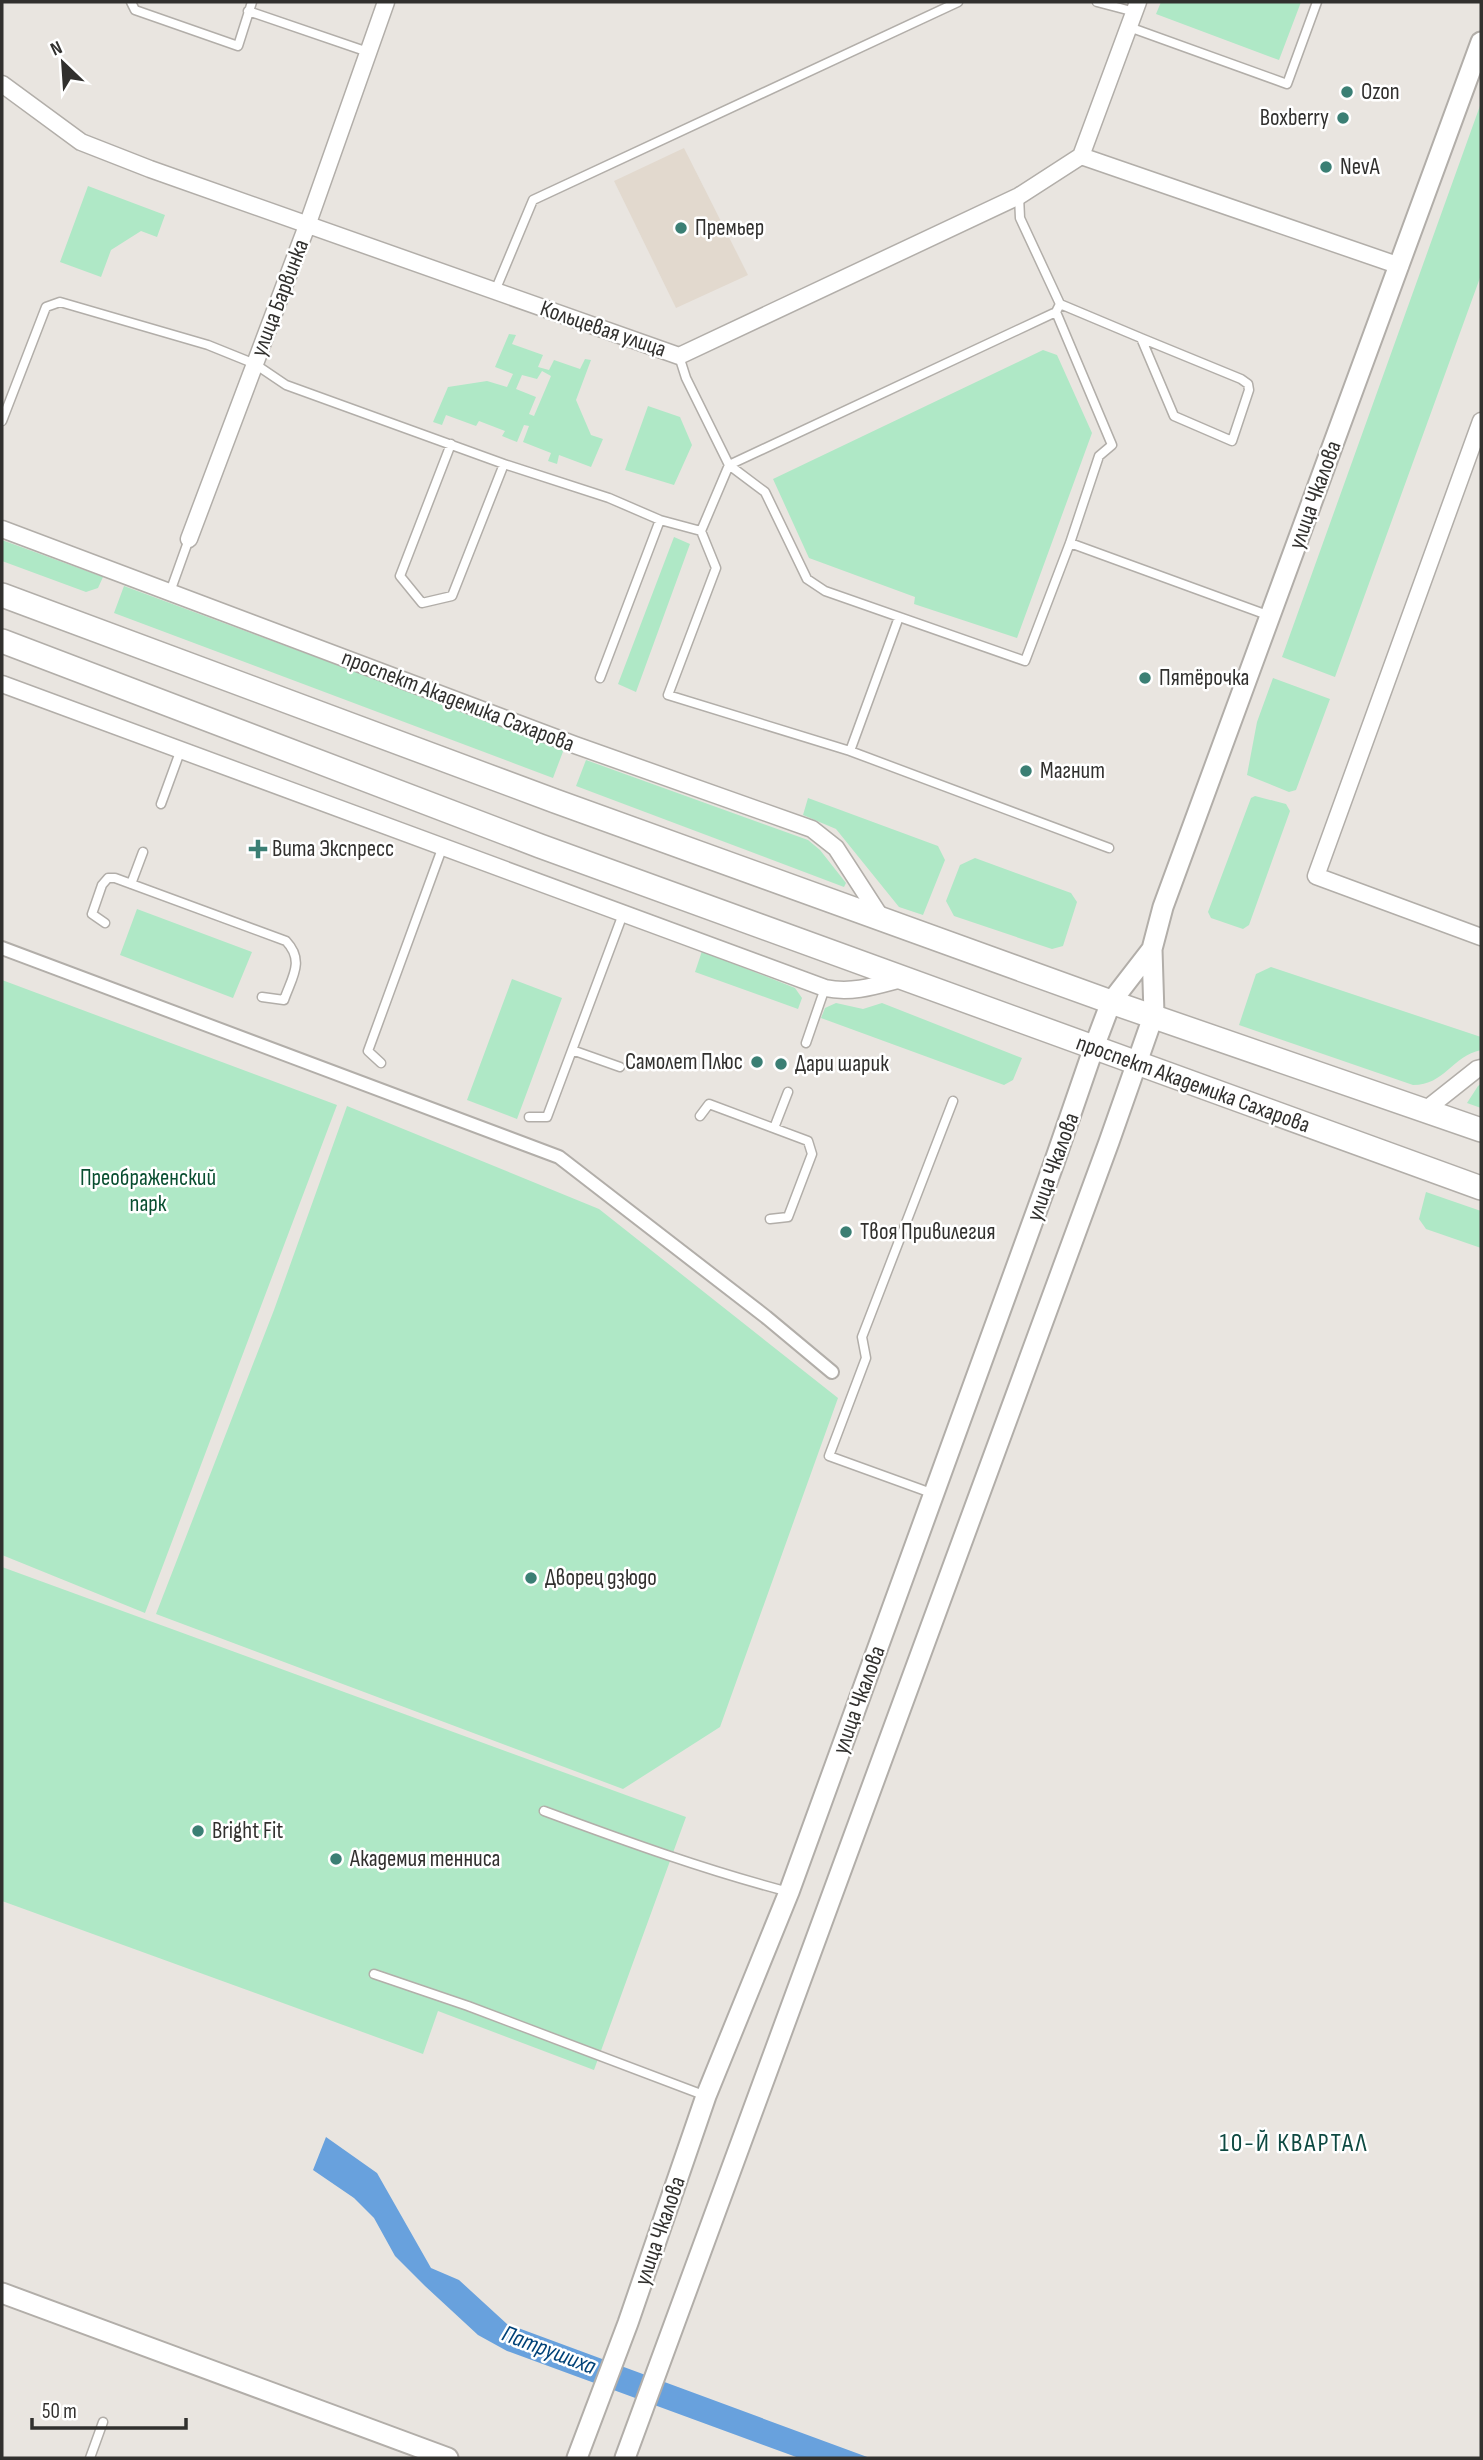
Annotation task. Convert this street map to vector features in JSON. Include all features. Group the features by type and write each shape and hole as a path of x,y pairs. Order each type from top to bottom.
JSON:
{"main road":[{"path":"2,595 555,801 880,916 1111,1002 1154,1014 1481,1130"},
{"name":"проспект Академика Сахарова","path":"2,641 540,846 1094,1047 1136,1065 1481,1188"}],"street":[{"name":"улица Барвинка","path":"189,539 308,223 386,2"},
{"path":"1134,14 1082,156 1399,266"},
{"name":"улица Чкалова","path":"625,2458 1136,1065 1154,1014 1152,949 1163,907 1481,42"},
{"name":"Кольцевая улица","path":"2,84 81,142 150,169 679,356 1019,196 1082,156"},
{"path":"1481,421 1316,876 1481,937"},
{"name":"проспект Академика Сахарова","path":"2,529 575,745 812,829 836,848 880,916"},
{"path":"2,684 180,752 624,912 825,988 838,991 862,990 906,978"},
{"path":"2,948 559,1157 766,1317 832,1372"},
{"name":"улица Чкалова","path":"577,2458 628,2323 706,2096 789,1892 1055,1163 1111,1002 1152,949"},
{"path":"1424,1111 1481,1068"},
{"path":"2,2293 448,2458"}],"lane":[{"path":"131,2 135,10 238,46 252,2"},
{"path":"495,290 533,200 958,2"},
{"path":"1097,2 1134,14 1287,84 1317,2"},
{"path":"248,11 368,52"},
{"path":"679,356 686,378 729,465 765,492 807,579 825,591 1026,661 1099,456 1112,445 1020,218 1019,196"},
{"path":"2,421 46,307 60,302 208,345 255,364 286,385 505,464 609,498 660,520 701,531"},
{"path":"1109,848 850,751 668,695 716,568 701,531 729,465 1058,308 1141,338 1248,384 1249,390 1231,440 1174,416 1141,338"},
{"path":"451,444 400,576 422,603 452,596 505,464"},
{"path":"600,678 660,520"},
{"name":"улица Барвинка","path":"170,592 189,539"},
{"path":"1070,543 1270,616"},
{"path":"850,751 899,617"},
{"path":"161,804 180,752"},
{"path":"381,1063 368,1051 443,846"},
{"path":"131,884 143,852"},
{"path":"105,923 92,914 102,885 108,878 115,878 286,941 296,951 297,964 284,1000 262,997"},
{"path":"529,1117 547,1117 624,912"},
{"path":"806,1043 825,988"},
{"path":"572,1050 620,1067"},
{"path":"774,1128 788,1092"},
{"path":"934,1494 829,1456 866,1358 862,1337 953,1101"},
{"path":"700,1116 709,1104 808,1140 812,1154 788,1217 770,1219"},
{"path":"544,1811 638,1846 729,1876 789,1892"},
{"path":"374,1974 468,2006 636,2072 706,2096"},
{"path":"90,2458 103,2422"}],"shaded area":[{"name":"Премьер","path":"684,148 748,275 676,308 614,181"}],"green space":[{"path":"1161,2 1301,2 1279,60 1156,14"},
{"path":"1481,103 1481,275 1335,677 1282,657"},
{"path":"88,186 165,215 157,237 141,231 111,250 101,277 60,262"},
{"path":"509,334 516,335 512,344 543,355 538,367 549,370 554,360 580,369 585,359 591,360 576,400 591,435 603,439 591,467 559,455 557,464 548,461 551,453 523,442 529,426 524,425 517,442 502,436 505,431 479,421 476,426 446,415 442,425 433,422 448,387 487,381 507,387 513,374 495,367","holes":["542,371 551,376 534,416 529,414 536,397 516,389 522,375 537,379"]},
{"path":"1043,350 1057,355 1092,433 1017,638 914,604 915,597 809,558 773,479"},
{"path":"648,406 680,417 692,445 674,485 625,470"},
{"path":"674,537 690,544 636,692 618,684"},
{"path":"2,540 103,577 98,588 86,592 2,561"},
{"path":"124,586 564,749 553,778 114,613"},
{"path":"1273,678 1330,699 1296,790 1289,792 1247,775 1257,722"},
{"path":"586,760 808,840 820,850 846,883 844,887 576,786"},
{"path":"1255,796 1286,804 1290,811 1249,925 1243,929 1211,918 1208,912 1251,798"},
{"path":"808,798 938,846 945,860 923,915 899,907 836,829 803,815"},
{"path":"975,858 1071,893 1077,902 1063,946 1052,949 954,916 946,901 960,865"},
{"path":"137,909 252,952 233,998 120,955"},
{"path":"702,951 795,988 802,998 798,1009 695,972"},
{"path":"1271,967 1481,1037 1481,1050 1463,1058 1441,1076 1424,1084 1413,1085 1239,1025 1256,974"},
{"path":"512,979 562,998 517,1119 467,1100"},
{"name":"Преображенский парк","path":"2,980 337,1105 145,1613 2,1555"},
{"path":"836,1003 863,1009 882,1003 1022,1058 1013,1080 1004,1085 821,1018 825,1008"},
{"path":"1481,1084 1481,1108 1467,1103"},
{"path":"347,1106 599,1209 838,1398 720,1727 623,1789 156,1614 274,1310"},
{"path":"1426,1192 1481,1211 1481,1248 1426,1229 1419,1219"},
{"name":"Академия тенниса","path":"2,1567 686,1817 594,2070 438,2011 423,2054 2,1901"}],"water":[{"name":"Патрушиха","path":"326,2137 377,2173 431,2268 459,2280 507,2324 870,2458 799,2458 507,2351 478,2335 395,2256 374,2218 354,2198 313,2170"}],"place":[{"name":"Ozon","path":"1347,92"},
{"name":"Boxberry","path":"1343,118"},
{"name":"NevA","path":"1326,167"},
{"name":"Премьер","path":"681,228"},
{"name":"Пятёрочка","path":"1145,678"},
{"name":"Магнит","path":"1026,771"},
{"name":"Вита Экспресс","path":"258,849"},
{"name":"Самолет Плюс","path":"757,1062"},
{"name":"Дари шарик","path":"781,1064"},
{"name":"Твоя Привилегия","path":"846,1232"},
{"name":"Дворец дзюдо","path":"531,1578"},
{"name":"Bright Fit","path":"198,1831"},
{"name":"Академия тенниса","path":"336,1859"}],"district":[{"name":"10-Й КВАРТАЛ","path":"1294,2143"}]}
